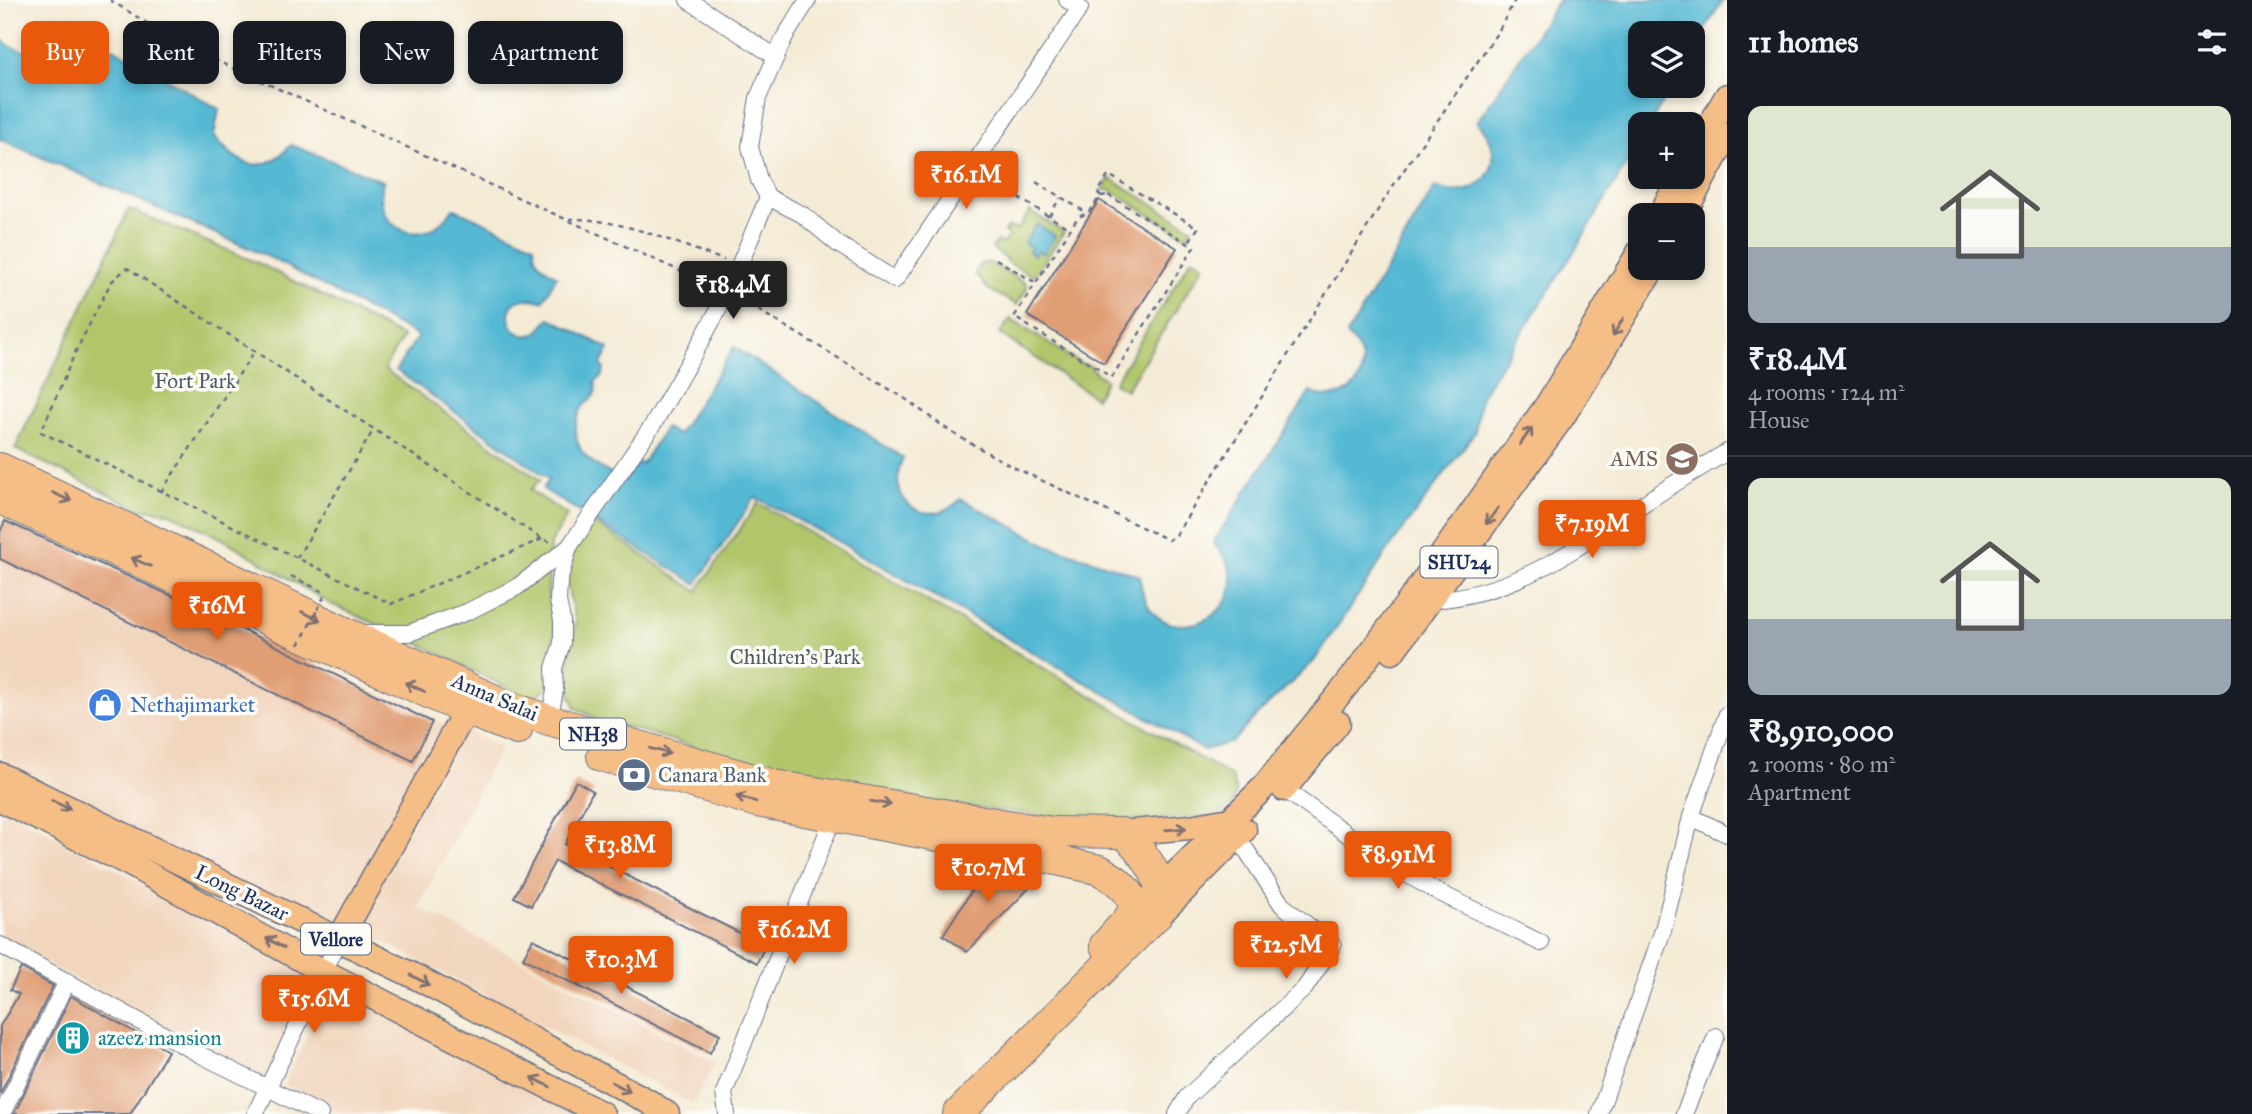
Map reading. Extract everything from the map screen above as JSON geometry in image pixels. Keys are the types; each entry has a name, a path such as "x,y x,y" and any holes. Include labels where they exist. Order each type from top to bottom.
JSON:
{"highway":[{"name":"Anna Salai","path":"0,468 347,633 506,705 548,720 774,785 1026,828 1055,832 1121,833"},
{"name":"Anna Salai","path":"0,499 466,710 520,731 757,802 1027,853 1100,870 1128,892 1134,904 1131,916 1136,927"},
{"path":"938,1114 1162,905 1163,879 1135,845 1121,833"},
{"path":"958,1114 1136,927"}],"main road":[{"path":"1705,134 1727,96"},
{"path":"1689,203 1727,135"},
{"name":"SHU24","path":"1136,927 1234,828 1413,596 1548,404 1628,271"},
{"name":"SHU24","path":"1234,828 1284,789 1309,761 1432,600 1563,416 1646,280"},
{"path":"339,940 466,710"},
{"name":"Long Bazar","path":"0,775 414,976 667,1114"},
{"path":"0,799 130,864 324,972 602,1114"},
{"path":"1121,833 1190,827 1234,828"},
{"path":"1100,870 1163,879 1195,867 1234,828"}],"street":[{"path":"688,0 776,57"},
{"path":"808,0 784,38 758,98 750,147 759,180 768,197 803,215 838,244 895,280 1080,8 1067,0"},
{"path":"347,633 409,633 467,612 517,587 569,547 654,423 728,292 768,197"},
{"path":"1432,600 1482,594 1541,568 1588,542 1671,485 1723,457"},
{"path":"548,720 555,691 554,668 562,643 559,581 569,547"},
{"path":"1599,1114 1663,930 1691,817 1727,715"},
{"path":"1284,789 1390,865 1541,943"},
{"path":"727,1114 724,1093 834,815"},
{"path":"1691,817 1727,834"},
{"path":"1177,1114 1187,1097 1305,988 1334,945 1282,905 1234,828"},
{"path":"255,1114 339,940"},
{"path":"0,945 201,1055 320,1114"},
{"path":"2,1114 67,981"},
{"path":"1684,1114 1716,1036"}],"path":[{"path":"110,0 184,46 728,292 904,398 951,432 1011,466 1169,540 1176,535 1391,189 1499,30 1516,0"},
{"path":"972,169 1070,229"},
{"path":"1101,196 1097,192 1109,175 1198,228 1188,243"},
{"path":"1036,182 1088,213"},
{"path":"1108,195 1194,247 1112,377 1014,317 1078,217 1088,213 1101,196 1108,195"},
{"path":"1049,216 1061,197"},
{"path":"565,219 590,219 640,232 738,267"},
{"path":"996,259 1036,284"},
{"path":"127,268 254,351 374,429 542,539 391,604 41,432 75,353 111,282 127,268"},
{"path":"161,492 254,351"},
{"path":"297,558 374,429"},
{"path":"291,576 326,593 299,645"}],"shaded area":[{"path":"0,517 449,726 336,931 0,769"},
{"path":"463,728 501,747 418,907 715,1062 693,1104 357,928"},
{"path":"0,806 314,978 265,1079 0,939"},
{"path":"330,986 575,1114 342,1114 284,1085"}],"green space":[{"path":"1110,178 1192,228 1187,237 1110,190 1102,190"},
{"name":"Fort Park","path":"129,209 260,264 403,337 384,369 540,480 530,490 567,515 550,545 548,594 554,644 548,687 538,695 526,697 416,642 331,604 223,539 170,513 138,508 15,449"},
{"path":"1030,211 1064,232 1032,276 1006,261 992,248 997,241 1003,244 1009,235 1004,232 1008,227 1017,230"},
{"path":"1192,258 1204,265 1126,390 1114,383"},
{"path":"988,262 1026,283 1027,288 1017,305 988,289 975,274 980,264"},
{"path":"1010,319 1080,363 1091,366 1106,380 1096,398 1000,334"},
{"name":"Children's Park","path":"758,503 1232,777 1236,793 1232,805 1217,816 1145,820 1072,819 948,805 778,772 634,729 604,723 576,708 564,680 576,622 567,585 573,550 591,521 697,591"}],"water":[{"path":"1559,0 1723,0 1705,29 1705,21 1628,21 1628,98 1665,98 1657,112 1628,112 1628,161 1573,253 1481,396 1475,432 1393,543 1314,661 1232,742 1204,750 834,539 755,497 696,584 543,489 549,479 396,370 418,336 269,257 0,139 0,38 11,47 21,50 21,84 109,84 109,46 123,54 123,84 176,84 219,109 214,136 223,147 242,161 260,164 270,161 291,145 383,181 381,199 385,213 393,224 404,230 416,233 430,230 442,222 453,208 534,245 541,264 557,276 543,301 526,299 513,304 510,323 519,334 534,334 550,318 609,349 601,364 604,370 602,376 595,382 595,393 579,415 576,437 579,446 590,460 624,481 638,463 642,464 665,428 678,435 734,347 903,458 898,473 899,487 904,499 912,507 935,513 961,499 1047,545 1140,576 1148,605 1163,620 1183,625 1204,620 1221,608 1231,590 1229,568 1213,543 1310,392 1325,396 1338,395 1357,382 1362,371 1362,359 1357,347 1347,335 1435,187 1452,191 1467,190 1488,175 1493,150 1488,136 1477,122"},
{"path":"1037,224 1055,236 1043,254 1037,250 1034,255 1029,251 1031,247 1024,243"}],"building":[{"path":"1099,200 1177,248 1104,363 1027,315"},
{"path":"5,521 192,605 432,722 413,761 0,559 0,532"},
{"path":"576,781 593,791 565,844 765,946 757,963 555,861 531,906 514,897"},
{"path":"989,864 1042,875 967,952 943,935"},
{"path":"533,939 720,1034 710,1053 523,958"},
{"path":"21,968 53,986 0,1094 0,1026 19,994 10,990"},
{"name":"azeez mansion","path":"71,996 168,1051 130,1114 14,1114"}],"place":[{"name":"AMS","path":"1682,459"},
{"name":"Nethajimarket","path":"105,705"},
{"name":"Canara Bank","path":"634,775"},
{"name":"azeez mansion","path":"73,1038"}]}
